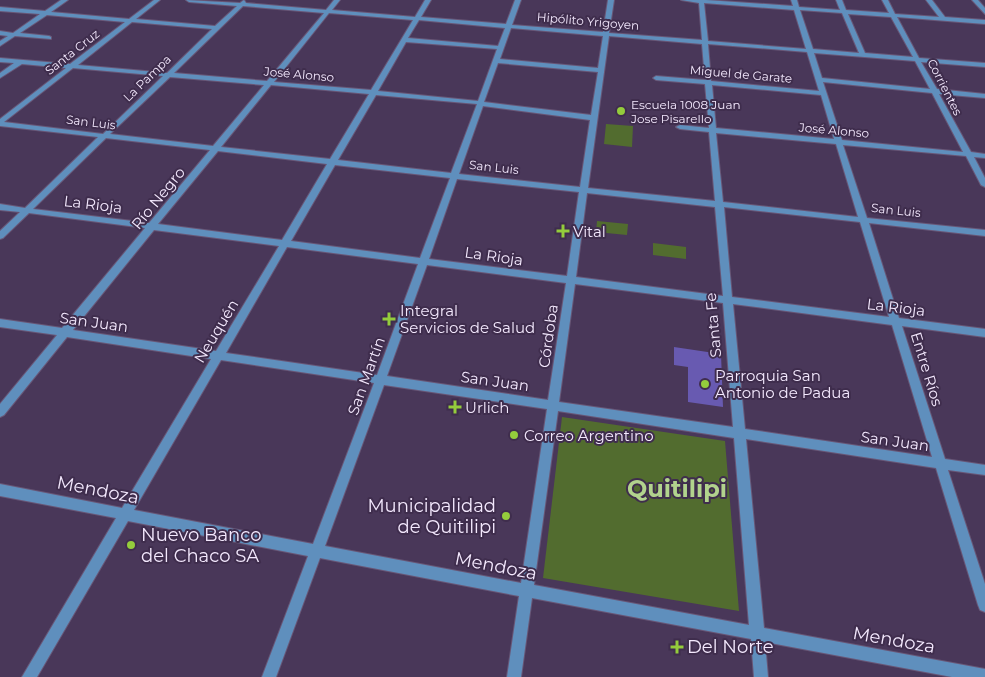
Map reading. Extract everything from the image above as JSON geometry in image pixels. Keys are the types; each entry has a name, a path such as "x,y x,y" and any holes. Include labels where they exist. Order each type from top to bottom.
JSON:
{"street":[{"path":"0,44 65,0"},
{"name":"Santa Cruz","path":"0,123 157,0"},
{"name":"Hipólito Yrigoyen","path":"189,0 244,2 327,12 985,66"},
{"name":"Río Negro","path":"0,412 337,0"},
{"name":"Neuquén","path":"29,677 376,92 428,0"},
{"name":"San Martín","path":"269,677 381,379 518,0"},
{"name":"Córdoba","path":"514,677 611,0"},
{"path":"684,0 985,22"},
{"name":"Entre Ríos","path":"794,0 985,605"},
{"path":"839,0 863,55"},
{"name":"Corrientes","path":"884,0 919,60 985,186"},
{"path":"929,0 943,19"},
{"path":"976,0 985,12"},
{"name":"Santa Fe","path":"701,1 714,130 761,677"},
{"name":"La Pampa","path":"0,236 244,2"},
{"path":"0,9 216,28"},
{"path":"0,33 49,38"},
{"path":"405,40 502,48"},
{"name":"José Alonso","path":"0,60 472,101 482,104 595,118"},
{"path":"497,61 601,70"},
{"path":"0,76 20,62"},
{"name":"Miguel de Garate","path":"656,78 823,93"},
{"path":"820,80 985,96"},
{"name":"San Luis","path":"0,123 455,176 985,232"},
{"name":"José Alonso","path":"680,127 985,156"},
{"name":"La Rioja","path":"0,207 985,333"},
{"name":"San Juan","path":"0,323 219,354 985,470"},
{"name":"Mendoza","path":"0,490 985,676"}],"green space":[{"path":"606,124 633,126 632,147 604,144"},
{"path":"597,221 628,224 627,235 596,232"},
{"path":"653,243 686,247 686,259 653,255"},
{"path":"562,417 725,441 739,611 543,578"}],"building":[{"name":"Parroquia San Antonio de Padua","path":"674,347 721,354 723,407 688,402 688,367 674,365"}],"place":[{"name":"Escuela 1008 Juan Jose Pisarello","path":"621,111"},
{"name":"Vital","path":"563,231"},
{"name":"Integral Servicios de Salud","path":"389,319"},
{"name":"Parroquia San Antonio de Padua","path":"705,384"},
{"name":"Urlich","path":"455,407"},
{"name":"Correo Argentino","path":"514,435"},
{"name":"Municipalidad de Quitilipi","path":"506,516"},
{"name":"Nuevo Banco del Chaco SA","path":"131,545"},
{"name":"Del Norte","path":"677,647"}],"district":[{"name":"Quitilipi","path":"677,488"}]}
